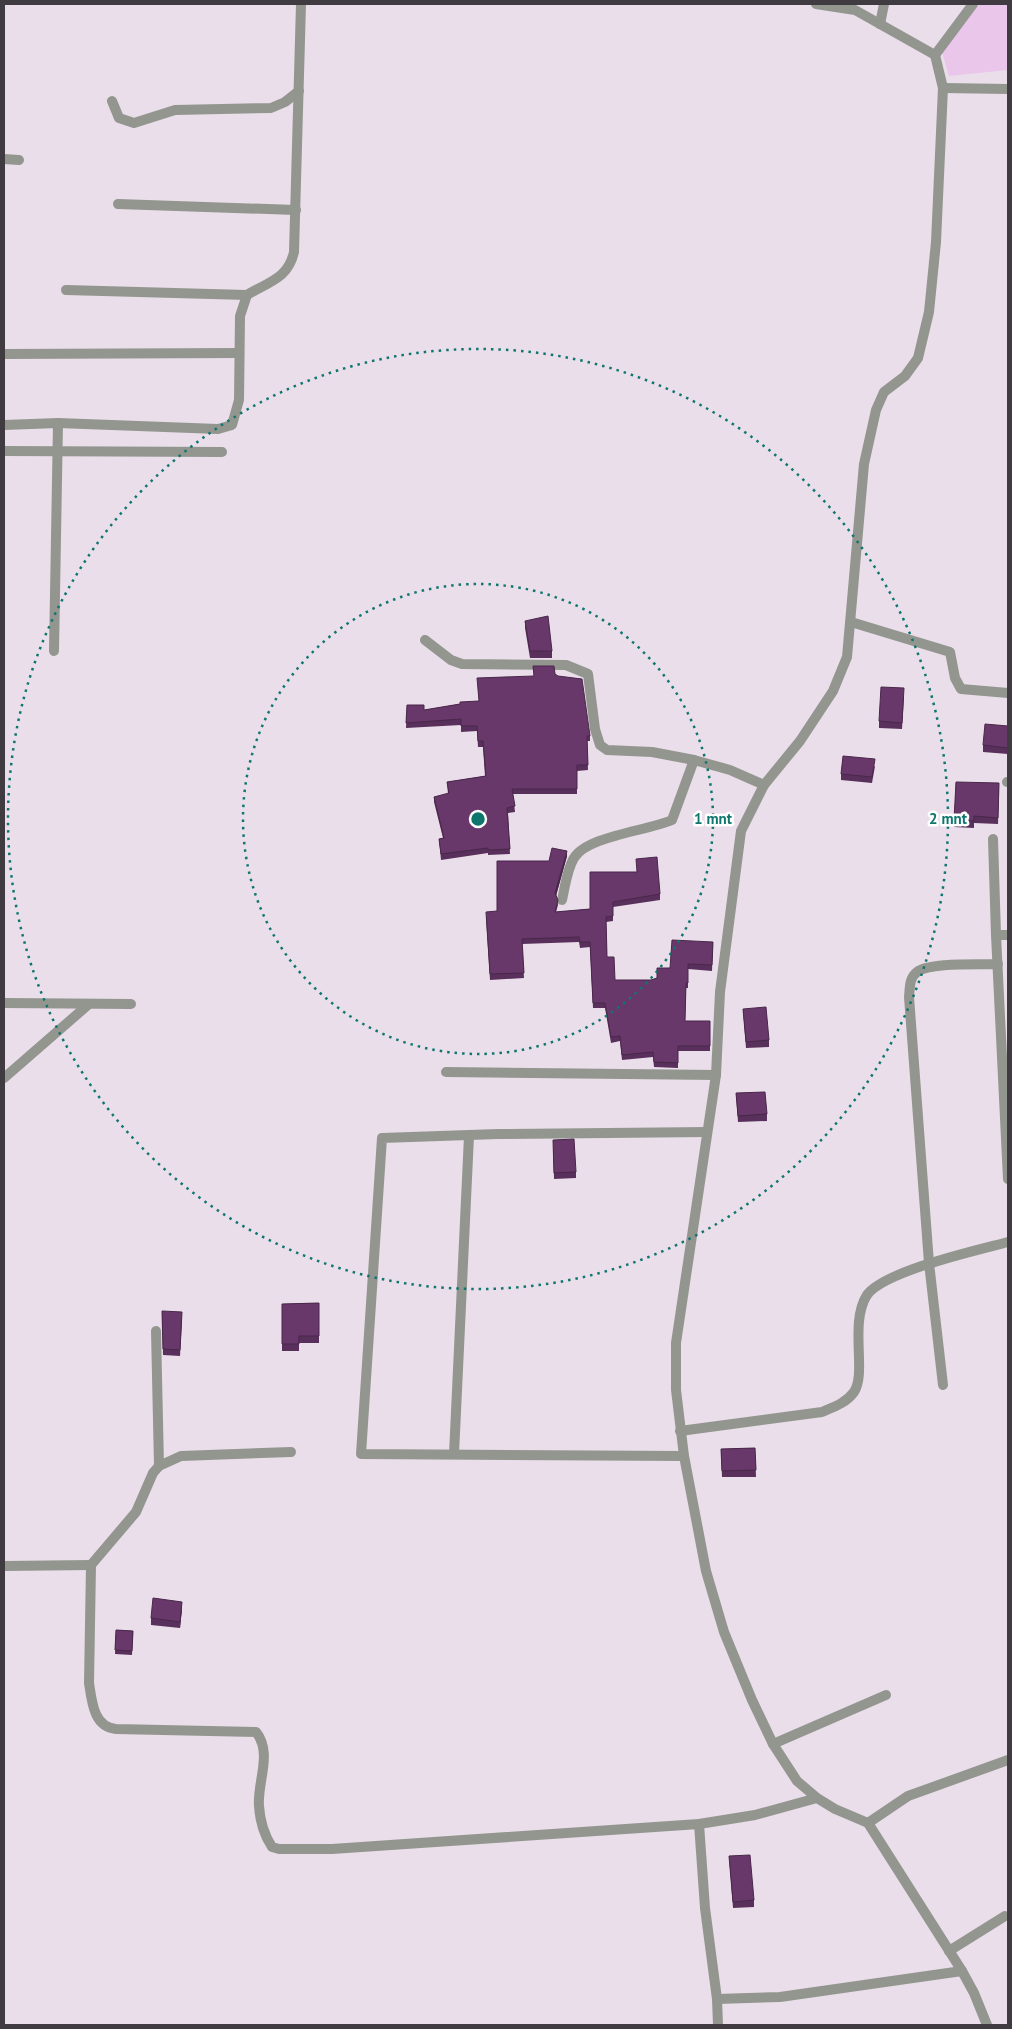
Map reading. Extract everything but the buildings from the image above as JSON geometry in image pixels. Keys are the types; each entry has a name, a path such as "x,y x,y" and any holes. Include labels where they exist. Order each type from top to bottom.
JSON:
{"street":[{"path":"66,290 247,295 280,278 289,267 294,252 301,4"},
{"path":"816,4 855,10 935,55 943,88 936,242 929,312 918,358 905,376 884,392 876,410 861,483 847,657 832,691 800,741 764,785 741,831 737,849 720,992 716,1075 676,1343 676,1390 684,1456 706,1571 724,1632 752,1700 773,1744 797,1781 817,1798 835,1809 868,1823 962,1970 974,1992 987,2025"},
{"path":"880,24 884,4"},
{"path":"935,55 973,4"},
{"path":"943,88 1008,89"},
{"path":"112,101 119,118 134,123 175,110 272,108 285,102 299,91"},
{"path":"4,159 19,160"},
{"path":"118,204 296,210"},
{"path":"4,425 58,423 225,428 235,421 239,406 240,316 247,295"},
{"path":"4,354 239,353"},
{"path":"54,652 58,423"},
{"path":"4,451 222,452"},
{"path":"851,622 950,652 955,678 961,689 1008,693"},
{"path":"425,640 451,660 462,664 566,665 573,667 588,674 596,735 600,745 607,750 652,752 694,760 730,770 764,785"},
{"path":"562,900 574,858 586,847 657,827 672,820 694,760"},
{"path":"993,839 1008,1179"},
{"path":"996,935 1008,935"},
{"path":"944,1385 928,1263 909,997 910,980 917,971 930,967 998,964"},
{"path":"4,1003 131,1004"},
{"path":"4,1078 89,1004"},
{"path":"446,1072 716,1075"},
{"path":"684,1456 361,1454 382,1138 707,1132"},
{"path":"454,1454 469,1136"},
{"path":"680,1431 822,1412 841,1405 855,1391 858,1378 860,1316 868,1295 885,1282 928,1263 1008,1242"},
{"path":"156,1331 159,1466"},
{"path":"291,1452 181,1456 159,1466 153,1472 136,1512 91,1565 89,1683 91,1700 100,1723 106,1728 116,1729 256,1732 262,1742 264,1754 259,1805 265,1833 272,1847 279,1849 332,1849 700,1824 755,1815 817,1798"},
{"path":"4,1566 91,1565"},
{"path":"773,1744 886,1695"},
{"path":"868,1823 908,1796 1008,1760"},
{"path":"700,1824 705,1908 717,1999 718,2025"},
{"path":"949,1950 1005,1916"},
{"path":"717,1999 780,1997 962,1970"}],"shaded area":[{"path":"967,4 1008,4 1008,70 949,76 939,42"}]}
